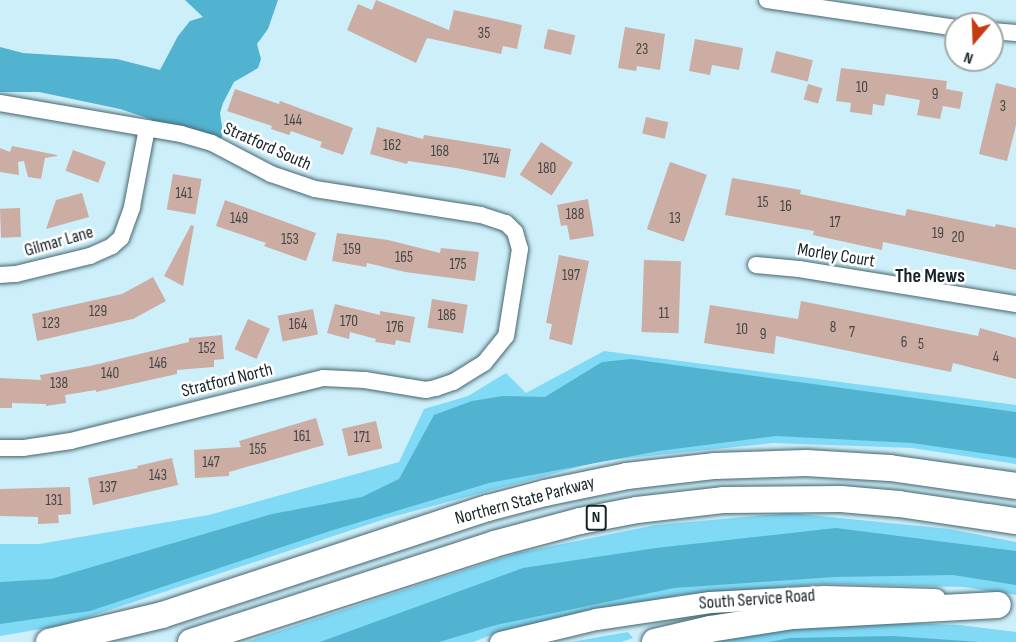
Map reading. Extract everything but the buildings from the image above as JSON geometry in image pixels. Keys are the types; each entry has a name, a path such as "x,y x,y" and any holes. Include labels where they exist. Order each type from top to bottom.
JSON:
{"highway":[{"name":"Northern State Parkway","path":"49,642 171,612 497,506 545,493 627,476 715,466 806,463 890,468 1016,486"},
{"name":"Northern State Parkway","path":"191,642 513,538 580,521 667,506 753,499 841,499 899,504 1016,521"},
{"path":"655,642 710,629 793,616 1007,606"}],"main road":[{"name":"South Service Road","path":"500,642 596,619 738,600 883,596 1007,606"}],"street":[{"path":"767,0 944,26"},
{"name":"Stratford South","path":"0,103 182,134 212,143 272,174 315,189 481,215 506,223 515,232"},
{"name":"Gilmar Lane","path":"0,275 16,274 90,256 112,246 121,238 132,207 147,128"},
{"name":"Stratford North","path":"0,448 23,448 71,441 323,378 365,380 426,390 463,376 484,363 506,336 520,249 515,232"},
{"name":"Morley Court","path":"756,265 799,269 1016,304"}],"shaded area":[{"path":"185,0 278,0 268,29 257,44 261,59 258,68 234,82 223,103 220,113 223,133 221,140 163,131 150,119 120,109 39,92 0,92 0,47 23,53 117,59 160,70 178,36 190,21 203,17"},
{"path":"604,351 1016,405 1016,464 912,448 773,443 601,461 388,518 64,625 0,636 0,544 39,544 209,515 399,462 424,409 468,396 506,373 526,393"},
{"path":"631,359 1016,412 1016,458 912,443 776,436 659,451 489,483 330,531 90,611 0,624 0,582 51,579 272,514 362,497 399,479 434,415 472,401 503,396 545,397 602,362"},
{"path":"790,513 949,529 1016,542 1016,595 964,587 824,584 679,595 491,635 473,642 246,642 517,553 656,525"},
{"path":"836,528 1016,551 1016,585 953,575 835,577 674,588 496,625 439,642 320,642 523,568 656,548"},
{"path":"849,621 959,625 1016,632 1016,642 697,642 753,627"},
{"path":"628,632 633,638 621,642 571,642"},
{"path":"892,636 980,642 769,642 790,638"}],"district":[{"name":"The Mews","path":"930,276"}]}
